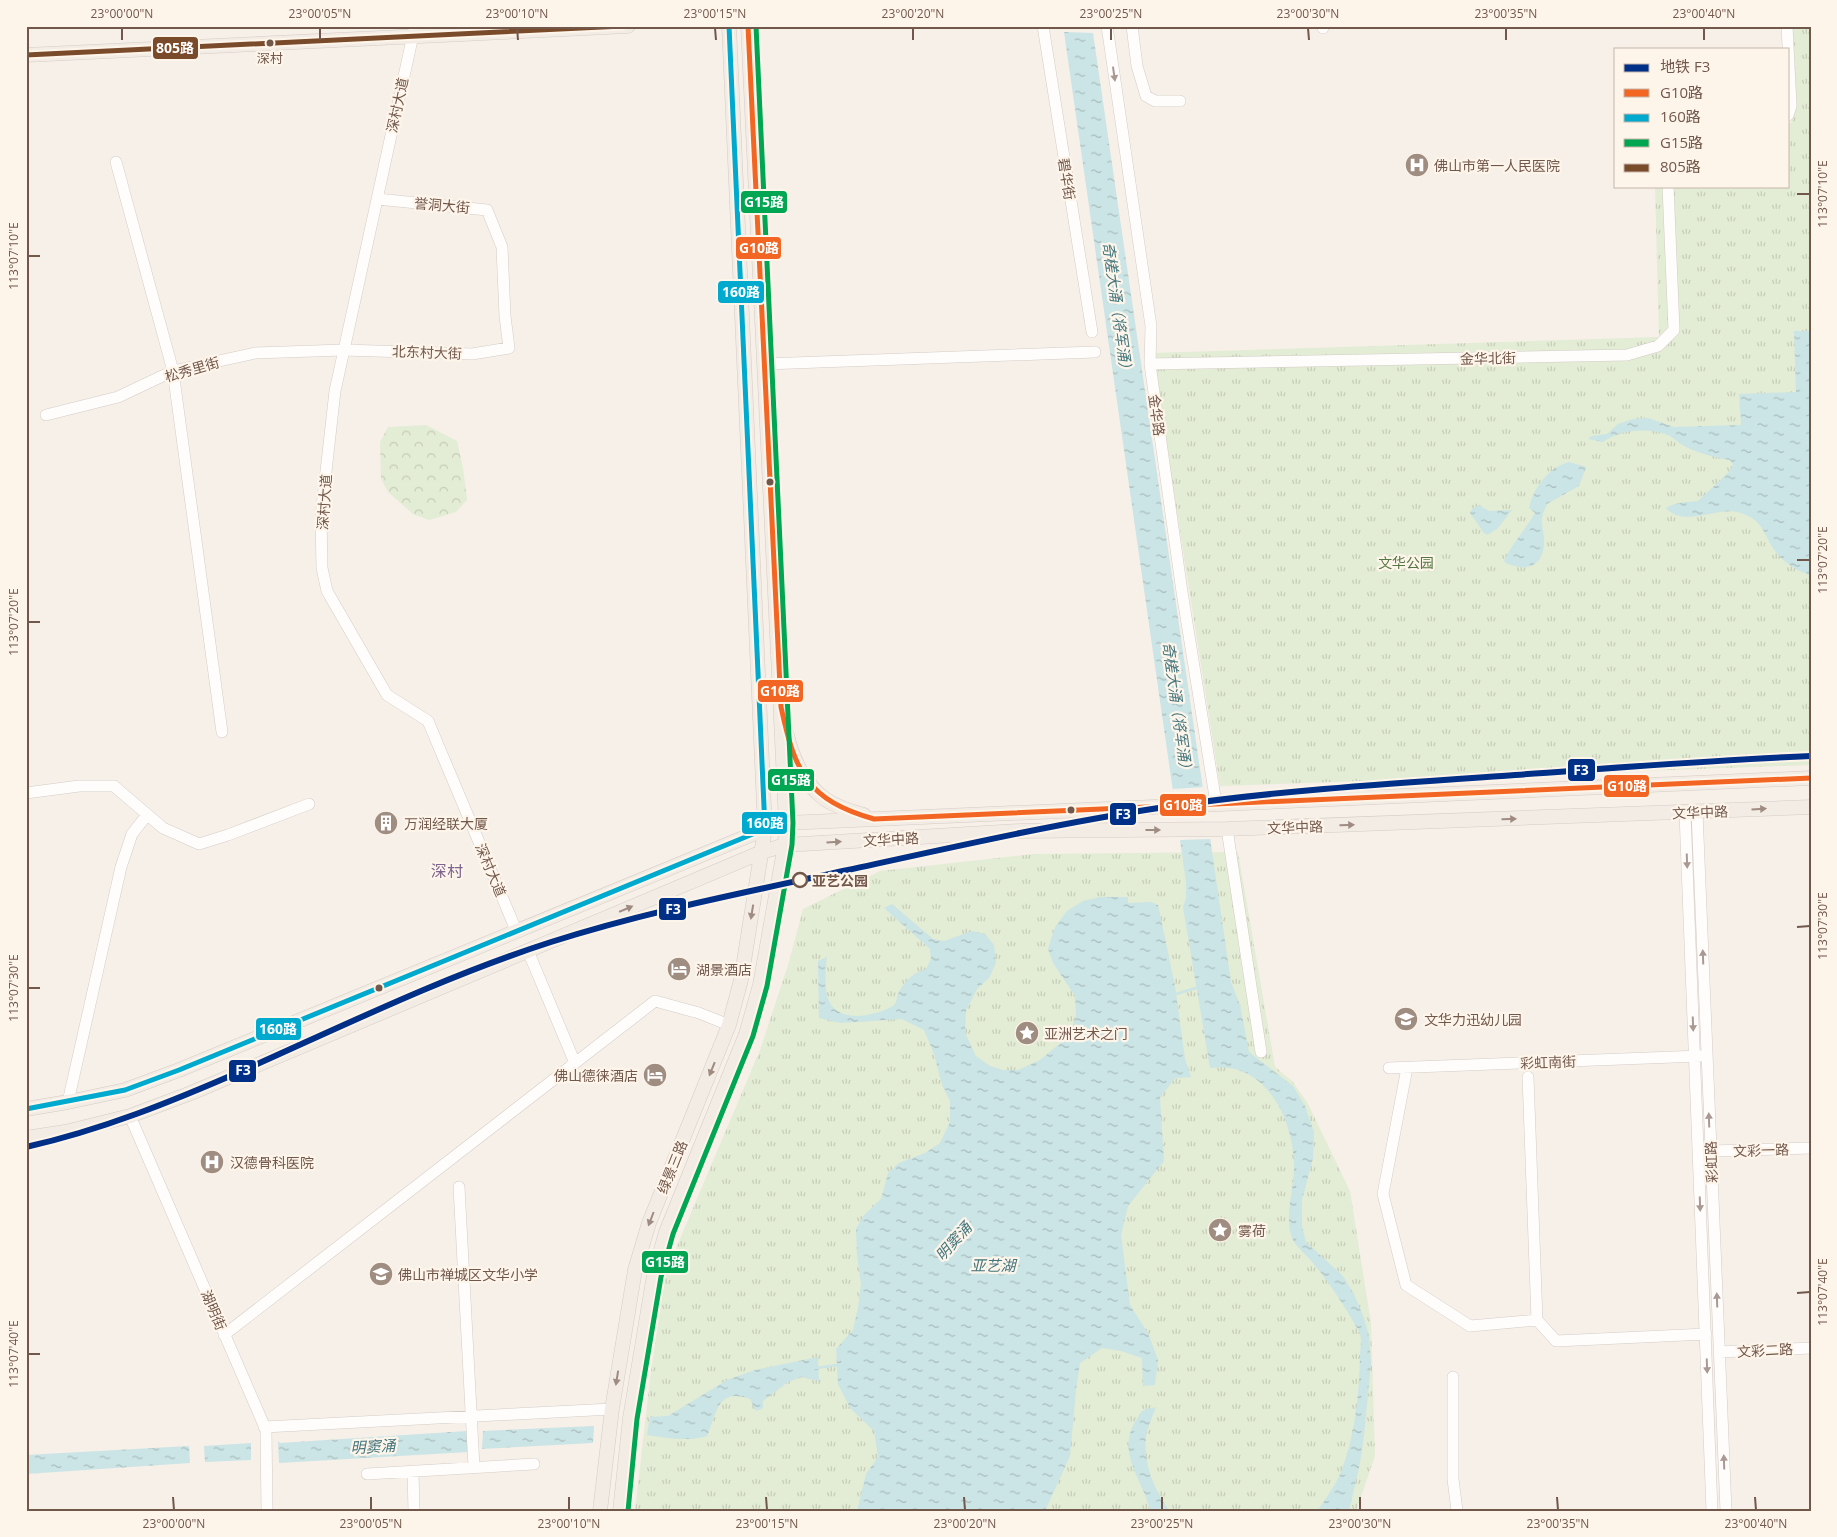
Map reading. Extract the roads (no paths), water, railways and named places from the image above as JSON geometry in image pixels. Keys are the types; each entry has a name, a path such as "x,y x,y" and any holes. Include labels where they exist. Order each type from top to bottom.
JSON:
{"main road":[{"path":"26,55 414,31 628,26"},
{"name":"绿景三路","path":"600,1511 612,1409 635,1270 649,1223 729,1025 741,980 765,829 729,26"},
{"path":"748,26 781,707 789,744 802,774 821,796 845,810 874,819"},
{"name":"绿景三路","path":"620,1511 630,1418 654,1275 666,1232 746,1034 760,985 785,845 786,823 781,707"},
{"name":"文华中路","path":"26,1109 124,1090 180,1070 516,930 765,829 786,823 1811,778"},
{"name":"文华中路","path":"26,1138 65,1132 130,1116 200,1089 762,852 785,845 1020,831 1227,829 1811,807"}],"street":[{"name":"碧华街","path":"1043,26 1092,332"},
{"name":"金华路","path":"1107,26 1150,326 1150,364 1212,803"},
{"path":"1132,26 1137,66 1146,96 1155,101 1180,101"},
{"path":"1787,26 1788,48"},
{"name":"深村大道","path":"414,31 335,391 322,516 322,568 327,591 388,695 428,721 516,930"},
{"path":"1790,86 1790,109"},
{"path":"116,162 173,371 222,732"},
{"name":"金华北街","path":"1150,364 1627,356 1658,346 1674,330 1668,188"},
{"name":"誉洞大街","path":"377,199 487,210 502,247 505,316 510,348"},
{"name":"北东村大街","path":"343,350 472,354 510,348"},
{"name":"松秀里街","path":"46,415 118,397 173,371 254,353 343,350"},
{"path":"765,364 1095,352"},
{"path":"26,792 79,786 114,786 164,828 199,844 309,804"},
{"name":"彩虹路","path":"1691,813 1707,1055 1726,1511"},
{"name":"彩虹路","path":"1691,813 1694,1056 1712,1511"},
{"path":"68,1102 121,867 132,834 147,815"},
{"path":"1227,829 1261,1052"},
{"path":"528,951 575,1063"},
{"path":"224,1335 655,1001 699,1013 729,1025"},
{"name":"彩虹南街","path":"1390,1068 1707,1055"},
{"path":"1407,1068 1383,1194 1406,1285 1470,1326 1537,1320"},
{"path":"1528,1077 1537,1320 1556,1341 1706,1334"},
{"name":"湖明街","path":"130,1116 266,1430 267,1511"},
{"name":"文彩一路","path":"1711,1151 1811,1148"},
{"path":"459,1187 474,1467"},
{"name":"文彩二路","path":"1719,1352 1811,1348"},
{"path":"1453,1377 1454,1479 1457,1511"},
{"path":"264,1427 612,1409"},
{"path":"367,1474 534,1464"},
{"path":"413,1471 414,1511"}],"water":[{"name":"奇槎大涌（将军涌）","path":"1064,32 1093,33 1231,982 1240,1005 1249,1052 1293,1086 1305,1106 1314,1132 1313,1158 1302,1200 1302,1226 1306,1242 1343,1276 1354,1294 1369,1336 1371,1363 1364,1435 1349,1511 1317,1511 1339,1477 1350,1444 1359,1386 1360,1334 1328,1283 1297,1246 1291,1235 1289,1209 1294,1176 1293,1149 1289,1131 1273,1097 1261,1083 1247,1073 1230,1068 1210,1068 1183,907 1186,898 1186,882"},
{"path":"1794,331 1811,331 1811,575 1796,569 1783,560 1755,520 1741,513 1732,511 1683,517 1674,514 1666,508 1677,503 1698,501 1729,472 1733,465 1730,460 1696,451 1684,446 1670,436 1654,431 1627,432 1618,434 1603,442 1588,439 1592,436 1607,434 1618,424 1633,419 1648,418 1674,427 1741,425 1739,394 1796,392"},
{"path":"1569,462 1586,467 1579,486 1547,504 1542,521 1544,548 1542,555 1538,561 1528,567 1514,566 1506,563 1504,561 1507,555 1535,513 1529,508 1538,486 1548,474"},
{"path":"1479,505 1489,511 1512,510 1497,529 1487,535 1470,513 1472,509"},
{"name":"亚艺湖","path":"1100,897 1128,897 1128,903 1151,902 1158,905 1175,986 1185,1059 1191,1077 1175,1078 1160,1098 1164,1161 1128,1206 1121,1235 1130,1305 1148,1333 1158,1360 1155,1385 1143,1386 1142,1358 1121,1351 1102,1348 1080,1363 1070,1456 1045,1511 857,1511 866,1474 878,1457 874,1431 850,1408 838,1384 836,1349 853,1330 861,1284 856,1229 864,1215 881,1199 888,1173 899,1163 925,1153 940,1143 950,1122 950,1101 942,1085 934,1054 924,1030 902,1019 841,1023 819,1018 818,961 827,957 826,987 828,999 835,1009 850,1015 867,1015 893,1006 900,989 906,981 913,975 926,969 931,959 930,949 884,908 892,904 933,939 944,941 972,931 985,934 994,945 996,963 989,978 977,989 966,1011 965,1033 976,1056 990,1066 1003,1070 1018,1070 1040,1060 1069,1036 1076,1016 1075,996 1053,963 1048,949 1055,927 1067,911 1083,901"},
{"path":"818,1357 819,1381 802,1377 788,1382 763,1401 763,1408 756,1411 750,1399 731,1396 720,1404 707,1436 684,1439 647,1435 650,1417 668,1416 727,1380 755,1370"},
{"path":"1156,1407 1147,1433 1146,1456 1151,1476 1159,1495 1170,1511 1150,1511 1133,1467 1128,1445 1130,1434 1140,1413 1146,1409"},
{"path":"594,1426 593,1443 482,1449 483,1431"},
{"path":"467,1431 468,1452 279,1463 278,1441 280,1443"},
{"path":"251,1443 251,1460 205,1462 204,1446"},
{"path":"189,1446 190,1463 26,1474 26,1455"}],"waterway":[{"name":"明窦涌","path":"1173,995 1199,987"},
{"name":"明窦涌","path":"816,1368 838,1365"}],"metro line":[{"name":"F3","path":"26,1147 82,1132 164,1104 396,1002 512,955 624,921 736,894 1046,828 1125,813 1209,801 1383,784 1811,756"}],"place":[{"name":"深村","path":"270,43"},
{"name":"佛山市第一人民医院","path":"1417,165"},
{"name":"万润经联大厦","path":"386,823"},
{"name":"亚艺公园","path":"800,880"},
{"name":"湖景酒店","path":"679,969"},
{"name":"文华力迅幼儿园","path":"1406,1019"},
{"name":"亚洲艺术之门","path":"1027,1033"},
{"name":"佛山德徕酒店","path":"655,1075"},
{"name":"汉德骨科医院","path":"212,1162"},
{"name":"雾荷","path":"1220,1230"},
{"name":"佛山市禅城区文华小学","path":"381,1274"}],"district":[{"name":"深村","path":"447,871"}],"park label":[{"name":"文华公园","path":"1406,562"}]}
